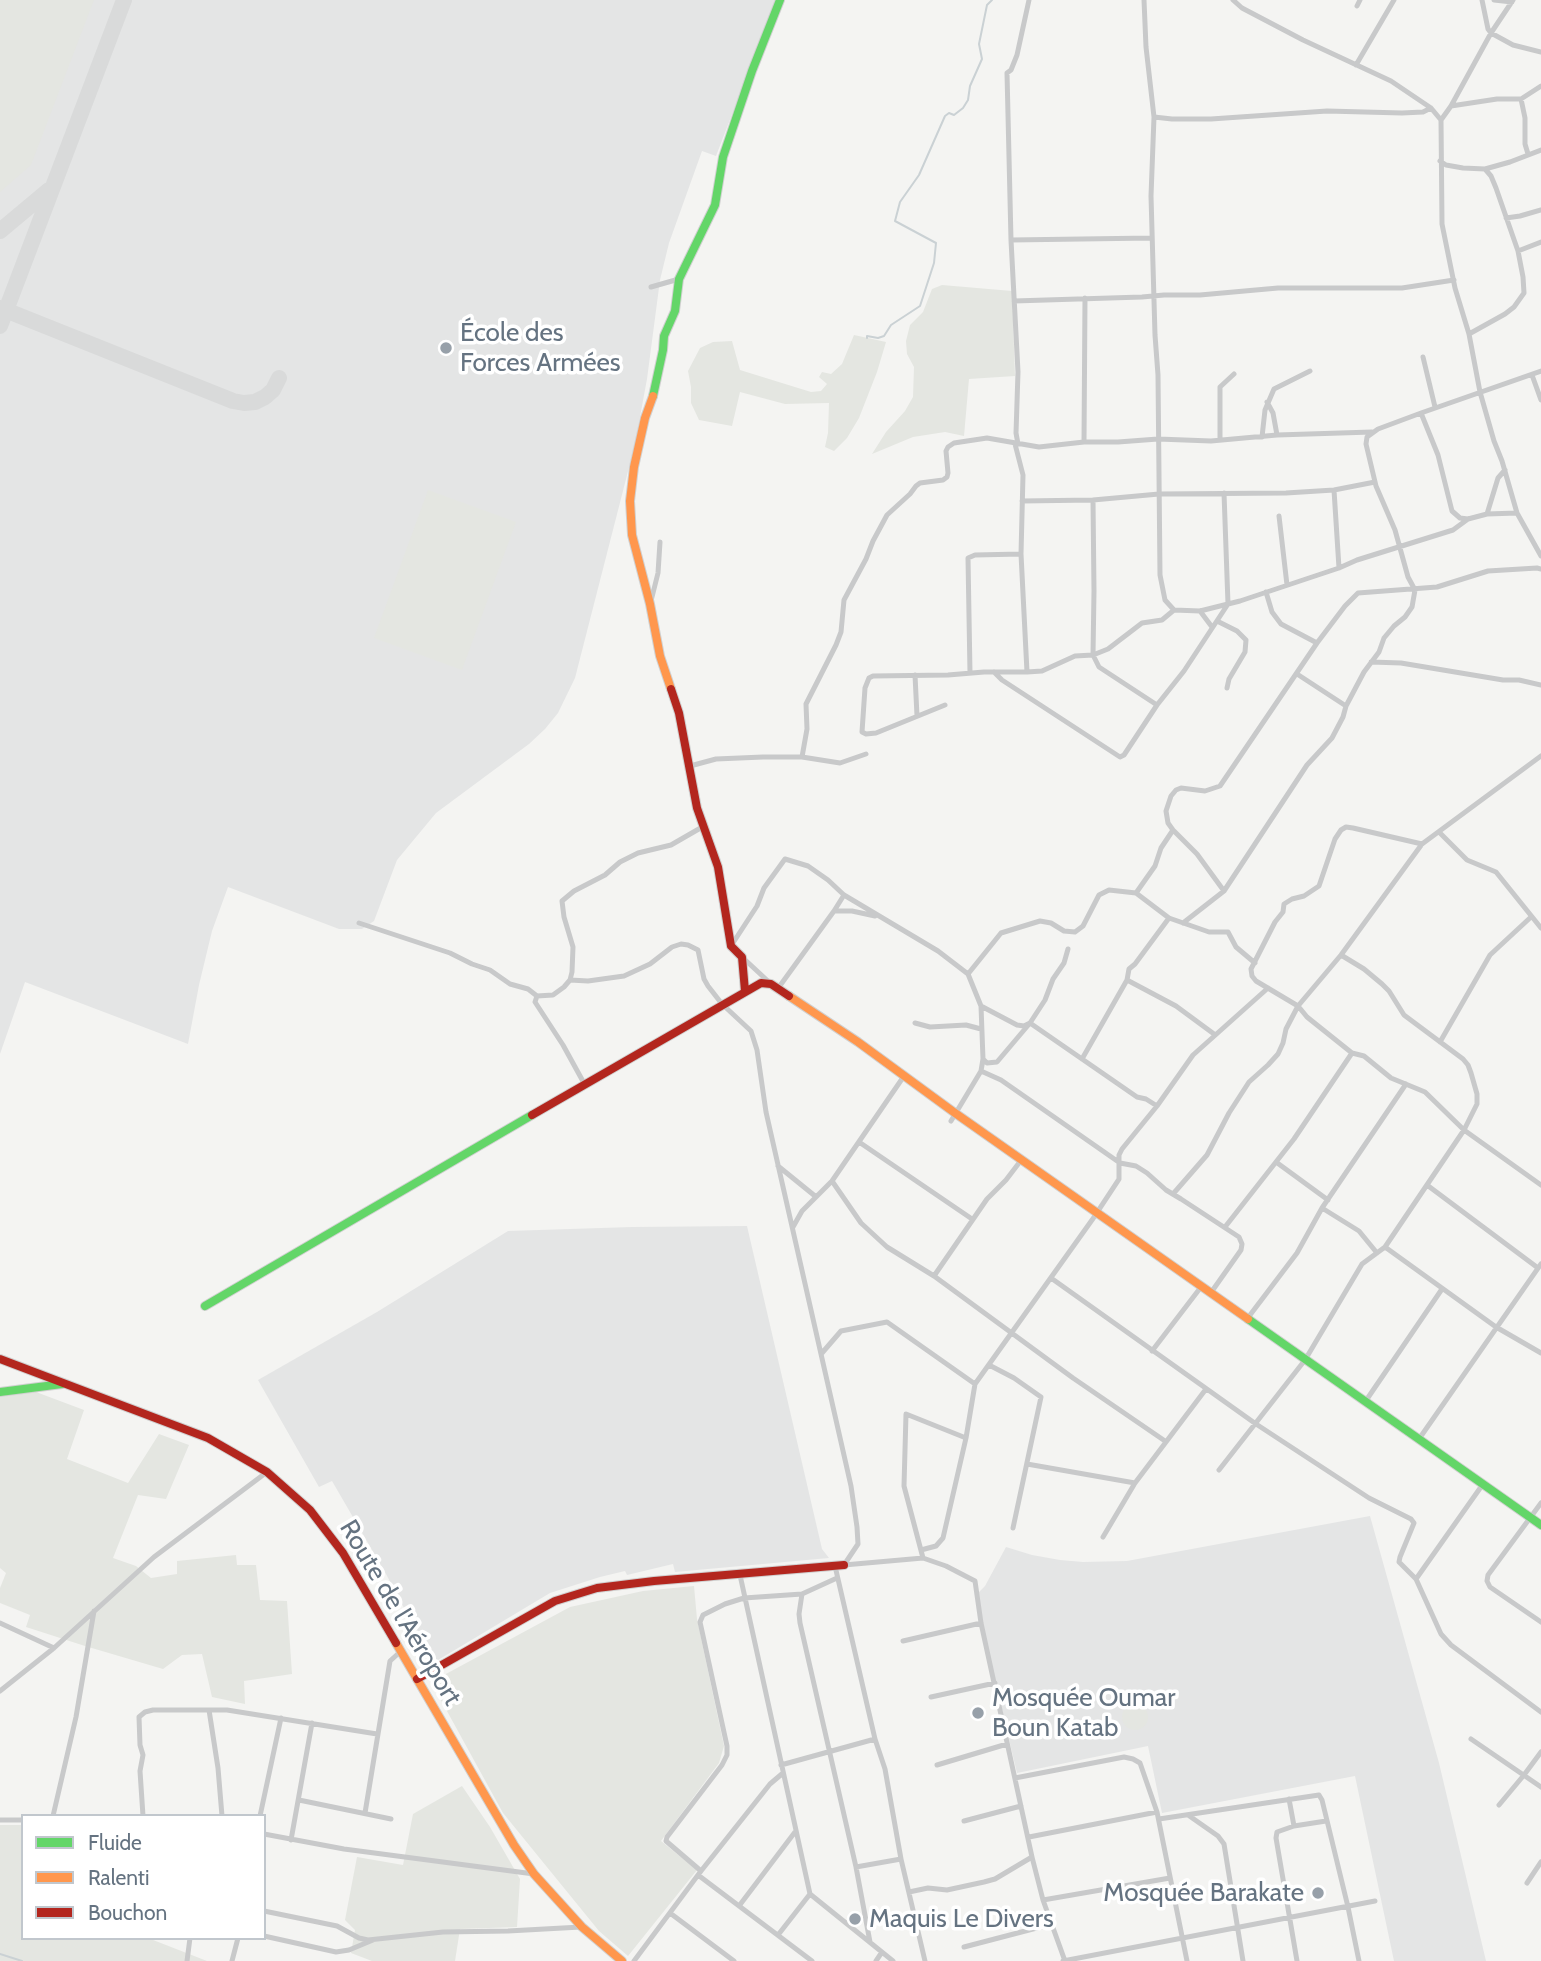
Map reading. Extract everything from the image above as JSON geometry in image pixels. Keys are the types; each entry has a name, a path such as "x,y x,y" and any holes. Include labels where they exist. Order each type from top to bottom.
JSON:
{"street":[{"path":"780,0 723,157 715,205 679,279 675,312 664,336 655,389 645,418 634,467 630,501 632,535 660,656 679,713 697,808 718,867 731,946 775,985 904,1076 953,1117 1021,1159 1098,1212 1210,1294 1541,1525"},
{"path":"1027,672 1021,554 1023,475 1016,433 1018,372 1011,240 1007,73 1017,55 1030,0"},
{"path":"1143,0 1154,117 1151,159 1152,238 1158,375 1158,523 1161,584 1165,600 1174,610"},
{"path":"1233,0 1242,8 1303,40 1391,81 1431,108 1441,120"},
{"path":"1356,65 1394,0"},
{"path":"1482,0 1491,33 1513,45 1541,52"},
{"path":"1494,0 1512,1"},
{"path":"1512,1 1441,120 1441,224 1469,334 1480,392 1517,513 1541,556"},
{"path":"1451,106 1497,99 1521,99 1541,86"},
{"path":"1521,99 1528,154"},
{"path":"1154,117 1211,119 1327,111 1402,113 1423,112 1431,108"},
{"path":"1440,161 1446,166 1485,169 1541,150"},
{"path":"1469,334 1505,314 1524,293 1518,250 1491,176 1485,169"},
{"path":"1506,218 1541,210"},
{"path":"1011,240 1152,238"},
{"path":"1518,250 1541,242"},
{"path":"651,287 679,279"},
{"path":"1014,301 1200,295 1295,287 1402,288 1454,280"},
{"path":"1084,298 1084,442"},
{"path":"1423,358 1435,407"},
{"path":"1262,437 1267,402 1274,389 1310,371"},
{"path":"802,757 807,729 806,704 841,632 844,600 887,515 920,483 947,477 946,452 954,443 987,438 1038,447 1084,442 1220,440 1372,432 1435,407 1541,371"},
{"path":"1220,440 1220,387 1234,374"},
{"path":"1532,375 1541,400"},
{"path":"1267,402 1273,413 1277,435"},
{"path":"1421,413 1438,455 1452,510 1460,518 1468,519"},
{"path":"1183,923 1224,891 1307,765 1332,738 1346,706 1379,652 1384,638 1412,607 1415,590 1375,482 1366,444 1367,437 1372,432"},
{"path":"1487,514 1498,478 1505,470"},
{"path":"1022,501 1224,493 1286,494 1334,490 1375,482"},
{"path":"1334,490 1339,568"},
{"path":"994,671 1002,680 1120,757 1125,755 1157,705 1185,671 1228,604 1224,493"},
{"path":"1093,500 1093,655 1099,667 1157,705"},
{"path":"945,705 876,733 862,732 865,688 869,678 873,676 1042,671 1075,656 1093,655 1108,649 1142,623 1162,620 1174,610 1200,611 1228,604 1453,530 1468,519 1487,514 1517,513"},
{"path":"1279,516 1287,585"},
{"path":"650,604 658,573 660,542"},
{"path":"970,673 968,558 975,555 1021,554"},
{"path":"1224,891 1197,854 1173,830 1166,811 1171,796 1181,788 1205,791 1220,786 1345,606 1359,593 1437,587 1483,572 1541,569"},
{"path":"1266,592 1272,612 1281,624 1317,643"},
{"path":"1200,611 1212,627"},
{"path":"1217,621 1237,631 1246,640 1245,652 1229,679 1227,688"},
{"path":"1371,663 1401,663 1541,685"},
{"path":"1297,674 1346,706"},
{"path":"915,675 917,716"},
{"path":"690,766 725,758 802,757 840,763 866,754"},
{"path":"1173,1194 1208,1154 1249,1082 1278,1054 1286,1029 1298,1006 1341,955 1422,844 1541,755"},
{"path":"359,923 450,953 490,970 510,984 528,989 537,996 552,995 570,979 573,947 562,901 574,891 605,875 620,862 638,853 671,845 704,826"},
{"path":"1422,844 1353,828 1346,827 1341,830 1335,839 1319,886 1284,904 1283,912 1251,969 1252,976 1298,1006 1307,1017 1352,1053 1364,1056 1391,1078 1425,1092 1464,1130 1541,1185"},
{"path":"1136,893 1155,866 1161,848 1173,830"},
{"path":"1439,832 1467,860 1496,872 1541,929"},
{"path":"731,946 757,906 764,888 785,859 808,866 844,895 938,951 968,974 981,1006 983,1059 981,1071 953,1117"},
{"path":"968,974 1001,933 1040,921 1051,923 1064,931 1075,932 1083,926 1100,895 1109,890 1136,893 1169,918 1183,923 1209,932 1228,932 1236,947 1255,963"},
{"path":"775,985 835,911 844,895"},
{"path":"835,911 878,916"},
{"path":"1440,1042 1490,955 1531,917"},
{"path":"1082,1059 1127,980 1129,970 1169,918"},
{"path":"570,979 588,981 624,975 650,964 672,947 688,944 698,950 704,979 722,1004 751,1031 757,1050 766,1112 851,1486 858,1544 839,1566 836,1578 875,1739 885,1769 901,1859 925,1961"},
{"path":"983,1059 988,1063 997,1062 1030,1023 1045,1000 1068,949"},
{"path":"1219,1470 1306,1360 1362,1264 1385,1247 1464,1130 1476,1104 1477,1094 1471,1073 1463,1059 1404,1015 1382,984 1341,955"},
{"path":"742,957 745,991"},
{"path":"1127,980 1177,1006 1214,1034"},
{"path":"205,1306 745,991 761,983 775,985"},
{"path":"921,1550 936,1546 943,1538 966,1438 975,1384 1119,1179 1119,1155 1122,1149 1193,1055 1268,988"},
{"path":"537,996 535,1002 585,1085"},
{"path":"981,1006 1017,1025 1024,1027 1030,1023"},
{"path":"915,1023 930,1027 966,1026 981,1029"},
{"path":"1030,1023 1137,1097 1146,1098 1157,1106"},
{"path":"1225,1227 1276,1163 1352,1053"},
{"path":"981,1071 1001,1080 1120,1163 1136,1166 1166,1190 1239,1237 1241,1250 1210,1294"},
{"path":"793,1227 802,1211 832,1181 904,1076"},
{"path":"1247,1319 1297,1253 1322,1208 1406,1084"},
{"path":"859,1142 972,1219"},
{"path":"934,1276 972,1219 1021,1159"},
{"path":"1276,1163 1328,1200"},
{"path":"778,1166 816,1196"},
{"path":"832,1181 861,1223 887,1247 934,1276 1073,1378 1165,1441"},
{"path":"1419,1439 1539,1266 1427,1185"},
{"path":"1322,1208 1359,1231 1377,1253"},
{"path":"1385,1247 1496,1327 1541,1353"},
{"path":"1051,1278 1256,1424 1369,1499 1411,1519 1414,1523 1412,1531 1399,1560 1416,1579 1441,1634 1451,1645 1541,1712"},
{"path":"1152,1351 1201,1287"},
{"path":"1365,1402 1442,1289"},
{"path":"822,1353 841,1331 887,1322 975,1384"},
{"name":"Route de l'Aéroport","path":"0,1359 208,1438 267,1472 310,1510 343,1553 493,1812 534,1874 582,1927 622,1961"},
{"path":"989,1365 1041,1397 1013,1528"},
{"name":"Route de l'Aéroport","path":"0,1392 62,1384"},
{"path":"1103,1536 1135,1483 1206,1389"},
{"path":"923,1558 904,1486 906,1414 966,1438"},
{"path":"1027,1464 1135,1483"},
{"path":"0,1691 54,1648 154,1557 267,1472"},
{"path":"1416,1579 1483,1484"},
{"path":"1541,1503 1488,1575 1487,1581 1490,1587 1541,1622"},
{"path":"417,1679 555,1601 597,1588 923,1558 975,1581 981,1623 1032,1857 1043,1900 1064,1961 1375,1901"},
{"path":"740,1574 810,1894 893,1961"},
{"path":"812,1961 739,1906 666,1841 727,1755 701,1622 703,1615 744,1598 802,1594 836,1578"},
{"path":"802,1594 800,1623 856,1867 870,1942"},
{"path":"53,1814 76,1717 94,1611"},
{"path":"0,1623 54,1648"},
{"path":"903,1641 981,1623"},
{"path":"365,1813 390,1661 400,1651"},
{"path":"931,1697 995,1683"},
{"path":"209,1710 222,1814"},
{"path":"143,1814 140,1771 143,1755 139,1717 145,1712 227,1710 377,1734"},
{"path":"260,1814 281,1718"},
{"path":"291,1840 312,1723"},
{"path":"781,1765 875,1739"},
{"path":"1471,1739 1541,1787"},
{"path":"937,1765 1007,1744"},
{"path":"1499,1805 1541,1752"},
{"path":"1014,1778 1124,1757 1140,1763 1159,1819 1187,1961"},
{"path":"634,1961 770,1784 783,1773"},
{"path":"1159,1819 1319,1795 1359,1961"},
{"path":"1289,1799 1294,1826"},
{"path":"299,1800 391,1819"},
{"path":"964,1821 1021,1807"},
{"path":"1028,1837 1157,1812"},
{"path":"1188,1815 1224,1844 1243,1961"},
{"path":"0,1821 21,1820"},
{"path":"1297,1961 1277,1832 1294,1826 1326,1821"},
{"path":"739,1906 795,1832"},
{"path":"266,1834 534,1874"},
{"path":"909,1892 928,1888 947,1890 995,1879 1032,1857"},
{"path":"856,1867 901,1859"},
{"path":"1527,1883 1541,1862"},
{"path":"1043,1900 1170,1878"},
{"path":"778,1935 810,1894"},
{"path":"266,1910 337,1926 359,1938 373,1940"},
{"path":"670,1913 734,1961"},
{"path":"964,1947 1052,1924"},
{"path":"266,1936 340,1952 373,1940 443,1932 582,1927"},
{"path":"187,1961 190,1940"},
{"path":"232,1961 237,1940"},
{"path":"876,1961 882,1952"}],"shaded area":[{"path":"0,0 776,0 716,156 702,151 669,243 660,280 635,444 575,678 558,713 529,744 436,813 397,860 374,921 362,929 339,929 228,887 212,931 188,1044 25,982 0,1054"},
{"path":"0,0 94,0 31,165 0,192"},
{"path":"942,285 1012,291 1015,376 969,379 964,436 945,432 913,437 872,454 913,397 914,367 907,354 906,341 910,325 923,312 932,289"},
{"path":"854,335 886,342 859,418 847,438 834,451 825,447 829,403 785,404 740,392 732,426 699,420 691,403 688,371 700,348 713,342 732,341 740,370 811,392 821,391 827,384 819,377 822,372 831,374 842,364"},
{"path":"428,490 516,522 462,670 374,638"},
{"path":"747,1226 822,1549 829,1558 675,1572 673,1564 627,1575 625,1571 600,1577 550,1593 433,1663 332,1481 319,1487 258,1380 377,1312 508,1231"},
{"path":"36,1392 84,1410 67,1459 128,1483 159,1434 189,1445 166,1499 138,1495 113,1558 136,1566 151,1578 177,1574 177,1561 236,1555 237,1565 256,1565 260,1600 287,1601 292,1674 244,1681 245,1704 212,1697 202,1654 182,1655 163,1669 26,1627 30,1615 0,1603 0,1588 6,1573 0,1568 0,1397"},
{"path":"1370,1516 1439,1763 1486,1961 1394,1961 1355,1776 1162,1813 1148,1746 1017,1773 975,1596 985,1586 1006,1547 1060,1560 1127,1561"},
{"path":"694,1586 697,1619 724,1746 719,1763 661,1841 697,1870 628,1956 599,1931 503,1813 431,1682 570,1607 643,1591"},
{"path":"1135,1704 1144,1708 1148,1717 1144,1726 1135,1730 1126,1726 1122,1717 1126,1708"},
{"path":"462,1786 520,1879 517,1927 460,1929 455,1961 372,1961 351,1953 355,1930 345,1920 357,1857 403,1865 413,1814"},
{"path":"0,1825 21,1825 21,1940 153,1940 207,1961 0,1961"}],"waterway":[{"path":"867,338 884,336 891,325 920,306 934,263 936,243 895,221 900,202 919,175 945,116 949,113 954,115 968,100 970,86 982,59 979,44 987,5 992,0"},
{"path":"0,1954 22,1961"}],"taxiway":[{"path":"0,326 124,0"},
{"path":"0,231 49,190"},
{"path":"0,308 233,401 255,402 273,390 279,378"}],"traffic: fast":[{"path":"653,396 664,336 675,311 679,279 715,205 723,157 780,0"},
{"path":"205,1306 532,1115"},
{"path":"1248,1319 1541,1525"},
{"path":"0,1392 62,1384"}],"traffic: slow":[{"path":"653,396 634,467 630,501 632,535 660,656 671,689"},
{"path":"789,996 1248,1319"},
{"path":"396,1643 514,1845 534,1874 582,1927 622,1961"}],"traffic: jam":[{"path":"671,689 679,713 697,808 718,867 731,946 742,957 745,991"},
{"path":"532,1115 761,983 771,984 789,996"},
{"path":"0,1359 208,1438 267,1472 310,1510 343,1553 396,1643"},
{"path":"417,1679 555,1601 597,1588 844,1565"}],"place":[{"name":"École des Forces Armées","path":"446,348"},
{"name":"Mosquée Oumar Boun Katab","path":"978,1713"},
{"name":"Mosquée Barakate","path":"1318,1893"},
{"name":"Maquis Le Divers","path":"855,1919"}]}
